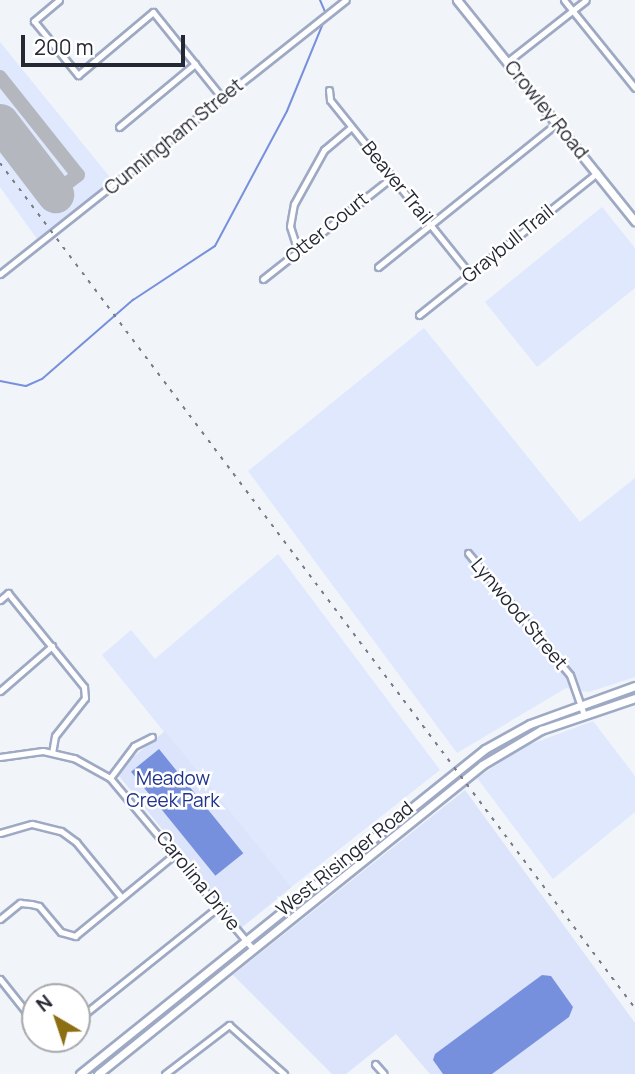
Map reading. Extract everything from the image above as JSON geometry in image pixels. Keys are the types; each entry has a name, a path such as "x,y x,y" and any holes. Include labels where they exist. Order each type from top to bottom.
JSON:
{"main road":[{"name":"Crowley Road","path":"457,0 635,220"},
{"name":"West Risinger Road","path":"80,1074 337,865 485,749 530,724 635,686"},
{"name":"West Risinger Road","path":"98,1074 482,765 517,742 583,715 635,698"},
{"path":"303,907 338,875 337,865"}],"street":[{"path":"59,0 34,20 78,75 153,12 223,99"},
{"name":"Cunningham Street","path":"0,274 346,0"},
{"path":"564,0 635,88"},
{"path":"507,62 586,0"},
{"path":"119,127 195,64"},
{"name":"Beaver Trail","path":"329,90 330,100 470,274"},
{"path":"378,267 557,123"},
{"path":"298,251 290,226 294,204 324,150 351,127"},
{"name":"Graybull Trail","path":"419,315 597,173"},
{"name":"Otter Court","path":"263,279 392,177"},
{"name":"Lynwood Street","path":"468,553 562,664 583,715"},
{"path":"0,600 8,593 85,687 85,698 55,736 52,753"},
{"path":"0,691 52,646"},
{"path":"110,778 134,746 152,737"},
{"name":"Carolina Drive","path":"0,757 52,753 75,758 110,778 176,853 252,948"},
{"path":"0,833 32,824 61,831 76,842 121,897"},
{"path":"0,919 20,903 40,906 61,932 75,936 176,853"},
{"path":"91,1009 218,907"},
{"path":"0,979 21,1005"},
{"path":"165,1074 229,1025 282,1071"},
{"path":"375,1064 382,1073"},
{"path":"273,1074 282,1071"}],"shaded area":[{"path":"0,42 113,181 37,239 0,187"},
{"path":"602,207 635,248 635,288 537,367 485,302"},
{"path":"424,328 580,522 635,478 635,677 589,692 566,688 457,753 248,471"},
{"path":"278,554 440,770 290,888 102,655 131,630 155,659"},
{"path":"593,721 635,776 635,812 553,879 477,778 523,747"}],"green space":[{"name":"Meadow Creek Park","path":"165,731 291,887 242,927 115,771"},
{"path":"465,790 635,1023 635,1074 430,1074 396,1034 346,1074 332,1074 233,975"}],"water":[{"path":"159,749 243,853 215,876 131,772"},
{"path":"542,975 551,976 573,1007 569,1017 492,1074 443,1074 433,1060 435,1054"}],"waterway":[{"path":"320,0 325,12"},
{"path":"0,381 26,386 42,379 133,300 215,246 287,111 324,21"}],"taxiway":[{"path":"0,77 78,175 54,193"}],"runway":[{"path":"0,122 55,194"}],"railway":[{"path":"0,163 635,1008"}]}
